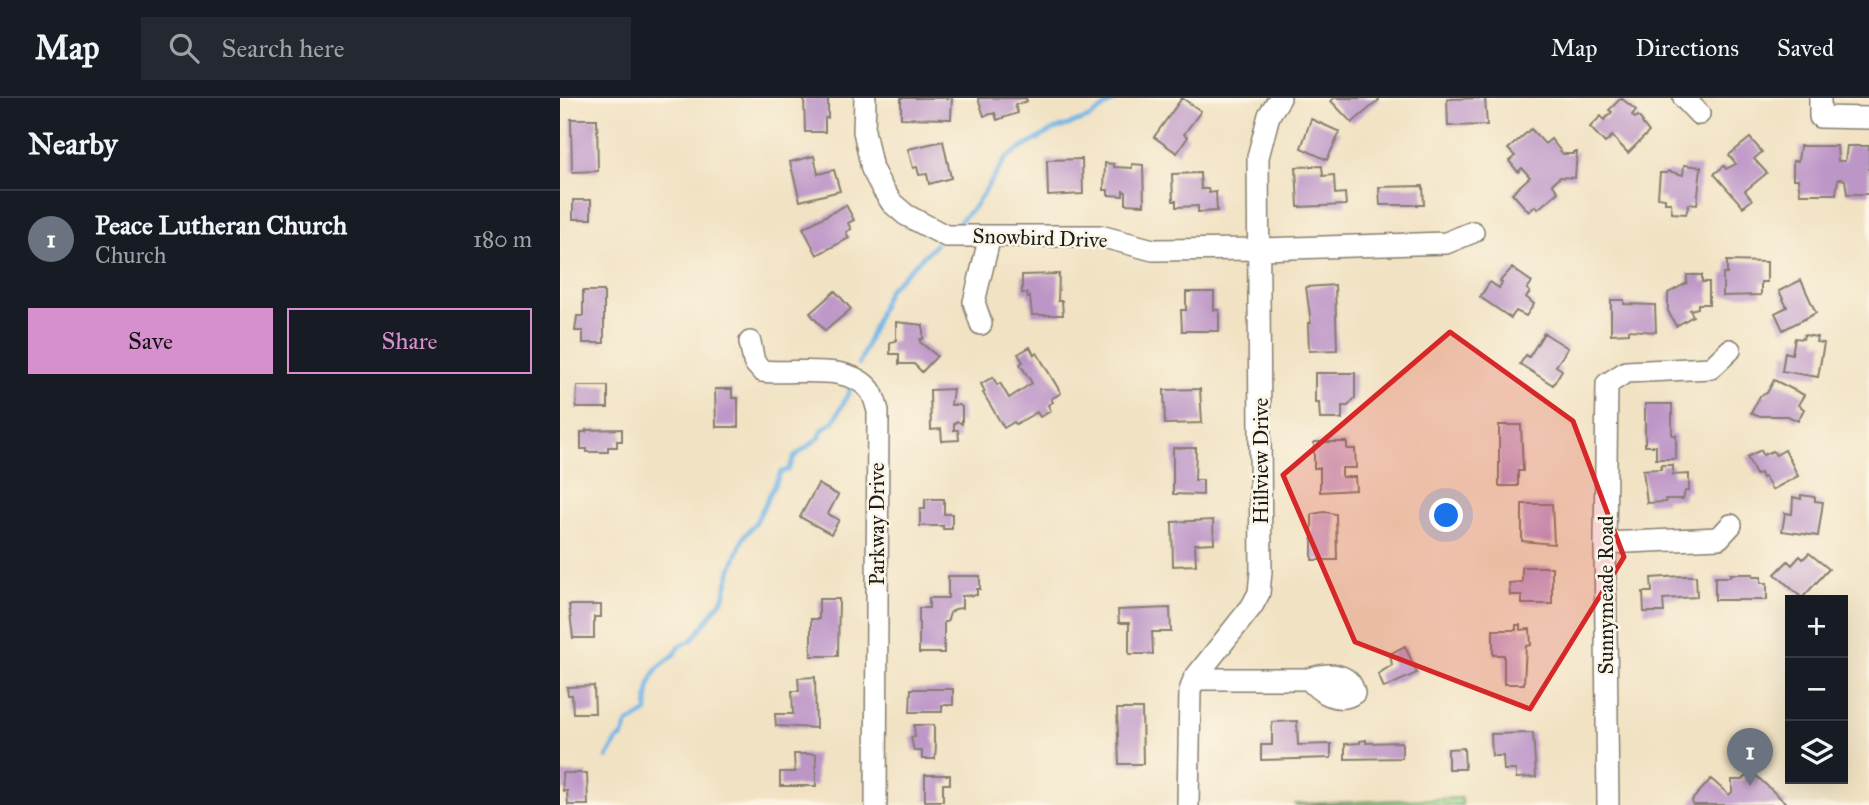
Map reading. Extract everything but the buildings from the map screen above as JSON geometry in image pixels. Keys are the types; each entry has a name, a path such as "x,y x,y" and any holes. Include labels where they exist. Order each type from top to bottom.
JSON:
{"street":[{"name":"Snowbird Drive","path":"864,98 864,131 872,169 892,203 906,215 946,236 1100,236 1153,250 1446,243 1473,232"},
{"name":"Hillview Drive","path":"1194,679 1252,606 1259,593 1261,508 1258,157 1269,115 1280,98"},
{"path":"1684,98 1699,114"},
{"path":"1820,98 1820,117 1866,111"},
{"path":"981,324 974,302 989,236"},
{"name":"Parkway Drive","path":"750,342 754,362 762,371 831,372 855,377 871,391 878,411 876,805"},
{"name":"Sunnymeade Road","path":"1608,805 1616,735 1605,543 1607,384 1626,372 1711,368 1730,350"},
{"path":"1605,543 1719,538 1731,525"},
{"path":"1188,805 1190,691 1194,679 1309,679"}],"highlighted area":[{"path":"1450,332 1573,421 1624,557 1530,709 1355,642 1283,475"}],"green space":[{"path":"1462,798 1462,805 1295,805 1295,804"}],"waterway":[{"path":"955,226 975,206 1007,157 1053,130 1089,118 1118,98"},
{"path":"859,364 888,290 936,244"},
{"path":"607,758 628,723 647,712 649,688 656,671 679,646 692,640 724,597 744,536 755,524 781,472 788,470 795,456 820,437 821,431 834,421 852,386"}],"place":[{"name":"Peace Lutheran Church","path":"1750,786"}]}
